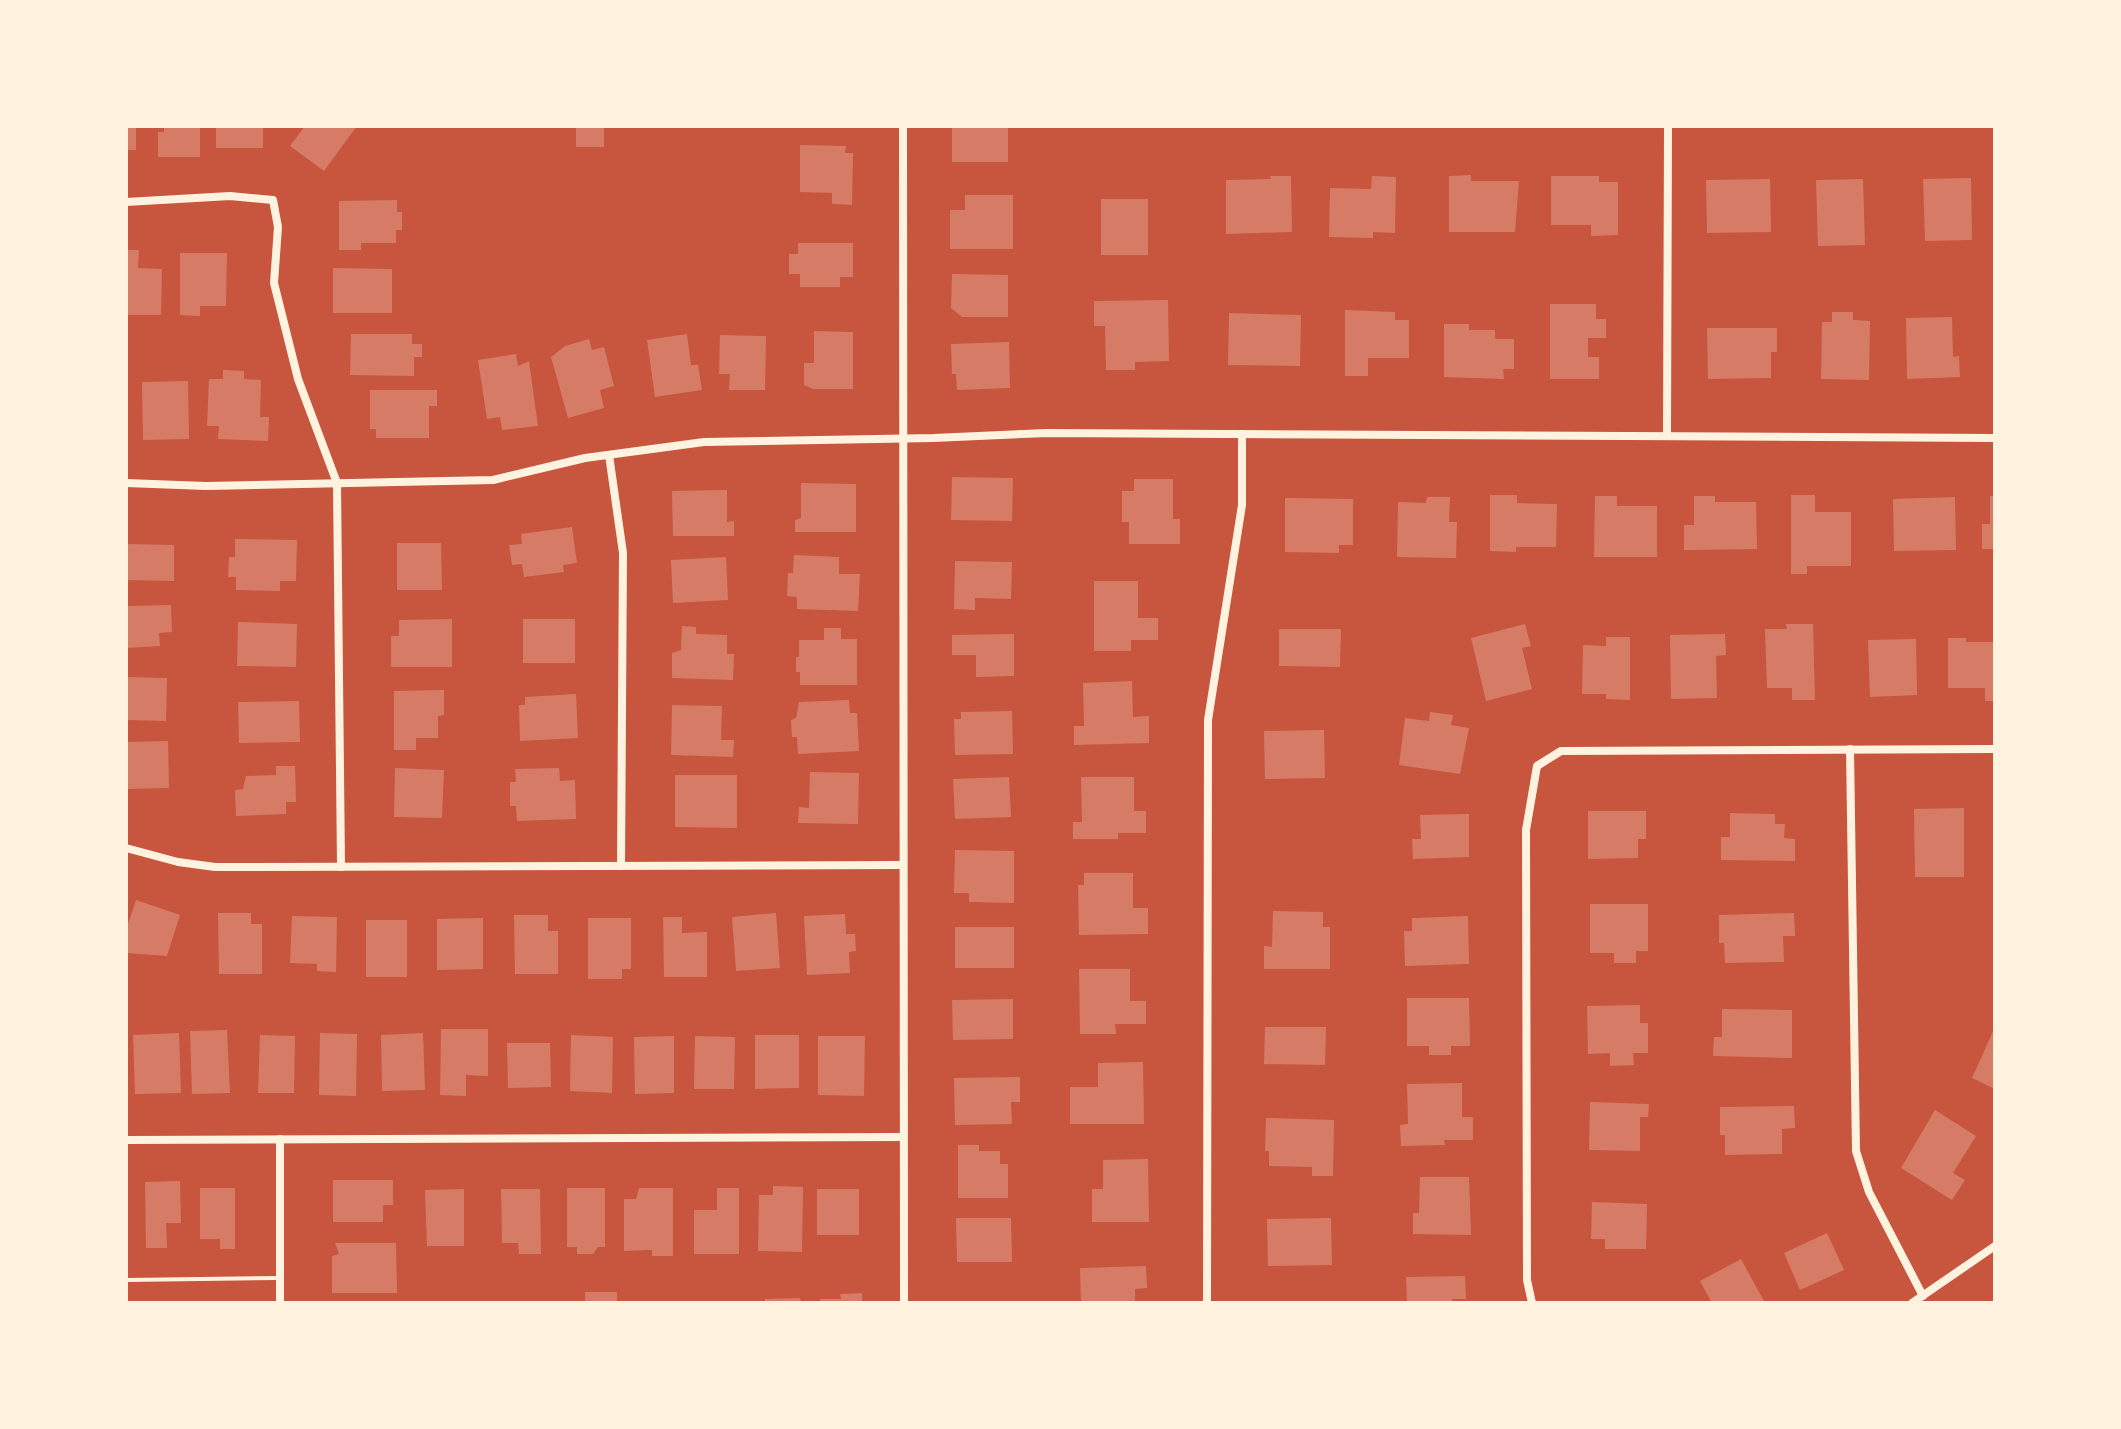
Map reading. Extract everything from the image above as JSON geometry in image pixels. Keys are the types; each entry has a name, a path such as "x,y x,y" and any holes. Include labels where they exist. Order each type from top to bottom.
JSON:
{"street":[{"path":"903,126 906,438 902,865 904,1303"},
{"path":"1667,436 1668,126"},
{"path":"126,202 230,196 273,200 278,227 274,283 298,379 337,483 341,867"},
{"path":"126,483 206,486 493,480 585,458 704,442 1047,433 1995,438"},
{"path":"1207,1303 1208,720 1242,505 1242,434"},
{"path":"609,455 623,553 621,866"},
{"path":"1850,749 1856,1151 1869,1192 1923,1296"},
{"path":"1532,1303 1527,1280 1526,830 1537,766 1561,751 1995,749"},
{"path":"126,848 178,862 215,867 902,865"},
{"path":"126,1140 903,1137"},
{"path":"280,1139 280,1303"},
{"path":"1912,1303 1995,1246"}],"lane":[{"path":"126,1280 280,1278"}],"building":[{"path":"126,126 136,126 136,150 126,150"},
{"path":"164,126 200,126 200,157 158,157 158,132 164,132"},
{"path":"216,126 263,126 263,148 216,148"},
{"path":"305,126 357,126 324,171 290,146"},
{"path":"576,126 604,126 604,147 576,147"},
{"path":"952,126 1008,126 1008,162 952,162"},
{"path":"800,145 846,146 845,153 853,153 852,205 832,204 832,193 800,192"},
{"path":"1471,175 1471,181 1519,181 1515,232 1449,232 1449,176"},
{"path":"1270,176 1291,176 1292,232 1226,234 1226,180 1271,179"},
{"path":"1372,176 1396,177 1395,233 1373,232 1373,238 1329,237 1330,188 1371,189"},
{"path":"1551,176 1599,176 1599,182 1618,182 1618,235 1591,236 1591,225 1551,225"},
{"path":"1971,178 1972,240 1925,241 1923,179"},
{"path":"1770,179 1771,232 1707,233 1706,180"},
{"path":"1863,179 1865,245 1818,246 1816,180"},
{"path":"965,195 1013,195 1013,249 950,249 950,210 965,210"},
{"path":"1101,199 1148,199 1148,255 1101,255"},
{"path":"397,200 397,212 402,212 402,230 396,230 396,243 361,243 361,250 339,250 339,201"},
{"path":"798,243 853,243 853,277 840,277 840,287 800,287 800,274 789,274 789,254 798,254"},
{"path":"126,250 139,250 138,268 162,269 161,315 126,315"},
{"path":"180,253 227,253 226,306 200,306 200,316 180,315"},
{"path":"333,268 392,269 392,313 333,313"},
{"path":"952,274 1008,275 1008,317 962,317 951,308"},
{"path":"1168,300 1169,361 1135,362 1135,370 1106,370 1105,326 1094,326 1094,301"},
{"path":"1550,304 1596,304 1596,319 1606,319 1606,338 1588,338 1588,357 1599,357 1599,379 1550,379"},
{"path":"1345,310 1395,312 1395,320 1409,320 1409,358 1368,358 1368,376 1345,376"},
{"path":"1832,312 1853,312 1853,320 1870,321 1869,380 1821,379 1822,322 1832,322"},
{"path":"1229,313 1301,315 1300,366 1228,365"},
{"path":"1952,317 1953,357 1959,356 1960,377 1907,379 1906,318"},
{"path":"1444,324 1469,324 1469,330 1495,330 1495,339 1514,339 1514,369 1503,369 1504,379 1444,377"},
{"path":"1707,328 1777,328 1777,352 1771,352 1771,378 1708,379"},
{"path":"814,331 853,332 853,389 813,389 804,385 804,363 814,363"},
{"path":"351,334 412,334 412,344 422,344 422,357 414,357 414,376 350,375"},
{"path":"687,334 691,365 698,365 702,390 655,397 647,340"},
{"path":"720,335 766,336 765,390 729,390 730,374 719,374"},
{"path":"589,339 592,350 604,347 614,386 600,390 604,408 568,418 551,357 565,346"},
{"path":"1009,342 1010,388 957,390 956,374 952,374 951,344"},
{"path":"516,354 518,366 529,361 538,426 502,430 500,417 487,419 478,360"},
{"path":"223,370 244,371 244,379 261,380 260,417 269,417 268,441 218,439 219,426 207,426 209,379 223,379"},
{"path":"188,381 189,439 143,440 142,382"},
{"path":"370,390 437,390 437,406 429,406 429,438 376,438 376,429 370,429"},
{"path":"952,477 1013,478 1012,521 951,520"},
{"path":"1134,479 1173,479 1173,519 1180,519 1180,544 1129,544 1129,522 1122,522 1122,491 1134,491"},
{"path":"801,483 856,484 856,532 795,532 795,520 801,518"},
{"path":"727,490 727,522 734,521 734,536 673,536 672,491"},
{"path":"1490,495 1517,495 1517,503 1557,504 1556,547 1516,547 1516,552 1490,551"},
{"path":"1791,495 1815,495 1815,512 1851,512 1851,566 1807,566 1807,574 1791,574"},
{"path":"1595,496 1617,496 1617,506 1657,506 1657,557 1594,557"},
{"path":"1694,496 1715,496 1715,502 1756,502 1757,549 1684,550 1684,525 1694,525"},
{"path":"1990,496 1995,496 1995,549 1982,549 1982,524 1990,524"},
{"path":"1427,497 1450,497 1449,522 1457,522 1456,558 1397,557 1398,502 1426,503"},
{"path":"1955,497 1956,550 1894,551 1893,499"},
{"path":"1285,498 1353,499 1353,545 1339,545 1339,553 1285,552"},
{"path":"572,527 577,563 563,565 564,572 524,577 522,564 512,565 509,545 522,544 521,534"},
{"path":"235,539 297,540 296,581 280,581 280,591 236,590 236,577 228,577 229,557 235,557"},
{"path":"397,543 441,543 442,590 397,590"},
{"path":"126,544 174,545 174,581 126,580"},
{"path":"794,555 839,557 839,574 860,574 858,611 797,609 797,597 787,596 788,573 793,573"},
{"path":"726,557 728,600 673,603 671,560"},
{"path":"955,561 1012,562 1011,599 975,598 975,610 954,609"},
{"path":"1094,581 1138,581 1138,618 1158,618 1158,640 1131,640 1131,651 1094,651"},
{"path":"171,605 172,632 159,633 160,646 126,648 126,606"},
{"path":"452,619 452,667 391,667 391,636 399,636 399,620"},
{"path":"523,619 575,619 575,663 523,663"},
{"path":"238,622 297,624 296,667 237,666"},
{"path":"1525,624 1531,646 1522,648 1532,689 1486,701 1471,638"},
{"path":"1786,624 1813,624 1815,700 1792,700 1792,688 1767,688 1765,629 1787,629"},
{"path":"682,626 696,627 696,634 727,635 727,654 734,654 733,680 672,678 672,653 681,650"},
{"path":"824,628 841,628 841,639 857,639 857,685 800,685 800,672 796,672 799,640 824,640"},
{"path":"1279,629 1341,629 1340,667 1279,666"},
{"path":"1014,634 1014,676 976,677 976,655 952,655 952,635"},
{"path":"1725,634 1726,655 1716,656 1717,698 1671,699 1670,635"},
{"path":"1606,637 1630,637 1630,700 1606,699 1606,694 1582,694 1583,645 1606,646"},
{"path":"1948,638 1966,638 1966,642 1995,642 1995,701 1985,701 1985,688 1948,688"},
{"path":"1916,639 1917,695 1870,697 1868,640"},
{"path":"126,677 167,678 166,721 126,720"},
{"path":"1132,681 1133,717 1149,716 1149,743 1074,745 1074,726 1084,726 1083,683"},
{"path":"444,690 444,715 438,716 438,738 416,738 416,750 394,750 394,691"},
{"path":"576,694 578,738 520,741 519,705 525,705 525,697"},
{"path":"849,700 850,713 857,713 859,751 798,754 797,737 792,737 791,720 796,718 799,702"},
{"path":"299,701 300,742 239,743 238,702"},
{"path":"672,705 722,706 721,740 734,740 733,757 671,755"},
{"path":"1012,711 1013,754 955,755 954,719 961,719 961,712"},
{"path":"1430,712 1453,715 1451,725 1469,728 1460,774 1399,765 1405,718 1429,721"},
{"path":"1324,730 1325,778 1265,779 1264,731"},
{"path":"168,741 169,788 126,789 126,742"},
{"path":"276,766 295,766 296,802 286,802 286,814 236,816 235,790 243,789 246,776 276,775"},
{"path":"395,768 444,770 442,818 394,817"},
{"path":"559,768 560,781 575,780 576,819 517,821 516,806 510,806 510,782 516,782 515,769"},
{"path":"810,772 859,773 858,824 798,823 799,807 809,808"},
{"path":"675,775 737,775 737,828 675,827"},
{"path":"1009,777 1011,817 955,819 953,779"},
{"path":"1081,777 1134,777 1134,811 1146,811 1146,833 1118,833 1118,839 1073,839 1073,822 1082,822"},
{"path":"1964,808 1964,877 1915,877 1914,809"},
{"path":"1588,811 1646,811 1646,839 1638,839 1638,858 1588,859"},
{"path":"1730,813 1775,814 1775,824 1785,824 1784,838 1795,839 1795,861 1721,860 1721,837 1730,837"},
{"path":"1469,814 1469,857 1413,859 1412,839 1421,839 1420,815"},
{"path":"955,850 1014,851 1014,903 969,902 969,893 954,893"},
{"path":"1084,873 1133,873 1133,908 1148,908 1148,934 1079,935 1078,885 1084,885"},
{"path":"136,900 180,915 167,956 126,953 126,930"},
{"path":"1590,904 1648,904 1648,951 1636,951 1636,963 1614,963 1614,953 1590,953"},
{"path":"1273,911 1323,912 1323,927 1330,927 1330,969 1264,969 1264,946 1272,947"},
{"path":"218,913 251,913 251,924 262,924 262,974 219,974"},
{"path":"776,913 780,968 736,971 732,917"},
{"path":"1794,913 1795,936 1783,936 1784,962 1725,963 1724,943 1719,943 1719,915"},
{"path":"845,914 846,934 855,934 856,951 849,952 850,973 807,975 804,916"},
{"path":"514,915 548,915 548,931 558,931 558,974 515,974"},
{"path":"292,916 337,917 336,972 317,971 317,964 290,963"},
{"path":"1468,916 1469,964 1405,966 1404,931 1412,931 1412,918"},
{"path":"663,917 682,917 682,933 707,932 707,977 664,977"},
{"path":"483,918 483,969 437,970 437,919"},
{"path":"588,918 631,918 631,969 622,969 622,979 588,979"},
{"path":"366,920 407,920 407,977 366,977"},
{"path":"955,927 1014,927 1014,968 955,968"},
{"path":"1079,969 1130,969 1130,1001 1146,1001 1146,1024 1115,1024 1116,1034 1080,1034"},
{"path":"1407,998 1469,998 1470,1046 1451,1046 1451,1055 1429,1055 1429,1046 1407,1046"},
{"path":"1013,999 1013,1039 953,1040 952,1000"},
{"path":"1640,1005 1640,1023 1648,1023 1648,1053 1633,1053 1634,1065 1610,1066 1610,1053 1588,1054 1587,1006"},
{"path":"1722,1009 1792,1010 1792,1058 1713,1056 1714,1037 1722,1037"},
{"path":"1265,1027 1326,1027 1325,1065 1264,1064"},
{"path":"1995,1027 1995,1089 1972,1078"},
{"path":"441,1029 488,1029 488,1076 466,1075 466,1096 440,1095"},
{"path":"227,1030 230,1093 192,1094 190,1031"},
{"path":"179,1033 181,1093 135,1094 133,1035"},
{"path":"320,1033 357,1034 356,1096 319,1095"},
{"path":"423,1033 425,1090 382,1091 381,1035"},
{"path":"260,1035 295,1036 294,1093 258,1093"},
{"path":"571,1035 613,1037 612,1093 570,1091"},
{"path":"755,1035 799,1035 799,1088 755,1089"},
{"path":"674,1036 674,1093 635,1094 634,1037"},
{"path":"695,1036 735,1037 734,1089 694,1089"},
{"path":"818,1036 865,1036 864,1096 818,1095"},
{"path":"507,1043 550,1043 551,1087 508,1088"},
{"path":"1143,1062 1144,1124 1070,1124 1070,1087 1098,1087 1098,1063"},
{"path":"1020,1077 1020,1102 1011,1102 1012,1124 955,1125 954,1078"},
{"path":"1462,1083 1462,1117 1473,1117 1473,1140 1444,1140 1445,1145 1401,1146 1400,1125 1408,1124 1407,1084"},
{"path":"1590,1102 1649,1104 1648,1117 1640,1117 1640,1151 1589,1150"},
{"path":"1794,1106 1795,1128 1782,1129 1782,1154 1725,1155 1725,1135 1720,1135 1720,1107"},
{"path":"1935,1110 1976,1136 1953,1173 1965,1180 1952,1200 1901,1168"},
{"path":"1266,1118 1334,1120 1333,1176 1312,1176 1312,1167 1269,1166 1269,1151 1265,1151"},
{"path":"958,1145 979,1145 979,1151 1000,1151 1000,1164 1008,1164 1008,1198 958,1198"},
{"path":"1148,1159 1149,1222 1092,1222 1092,1189 1103,1189 1103,1160"},
{"path":"1420,1177 1469,1177 1471,1235 1413,1234 1413,1213 1419,1213"},
{"path":"333,1180 393,1180 393,1205 383,1205 383,1222 333,1222"},
{"path":"180,1181 181,1223 166,1223 167,1248 146,1248 145,1182"},
{"path":"773,1186 803,1187 802,1252 758,1251 759,1195 773,1195"},
{"path":"200,1188 235,1188 235,1249 220,1249 220,1239 200,1239"},
{"path":"567,1188 605,1188 605,1247 598,1247 593,1254 577,1254 577,1247 567,1247"},
{"path":"639,1188 673,1188 673,1256 652,1256 652,1250 624,1251 624,1199 636,1199"},
{"path":"717,1188 739,1188 739,1254 694,1254 694,1210 717,1210"},
{"path":"464,1189 464,1246 427,1246 425,1190"},
{"path":"501,1189 540,1189 541,1254 519,1254 518,1243 502,1243"},
{"path":"817,1189 859,1189 859,1235 817,1235"},
{"path":"1592,1202 1647,1204 1646,1249 1605,1249 1605,1239 1591,1239"},
{"path":"956,1218 1011,1218 1012,1262 957,1262"},
{"path":"1331,1218 1332,1265 1268,1266 1267,1219"},
{"path":"1827,1233 1844,1270 1800,1290 1784,1253"},
{"path":"335,1243 396,1243 397,1293 332,1293 332,1256 339,1254"},
{"path":"1741,1259 1765,1303 1712,1303 1700,1281"},
{"path":"1146,1266 1147,1288 1135,1289 1135,1303 1081,1303 1080,1268"},
{"path":"1465,1276 1466,1299 1452,1299 1452,1303 1407,1303 1406,1277"},
{"path":"585,1292 617,1292 617,1303 585,1303"},
{"path":"862,1293 862,1303 820,1303 820,1299 841,1299 840,1294"},
{"path":"800,1298 801,1303 765,1303 765,1299"}]}
